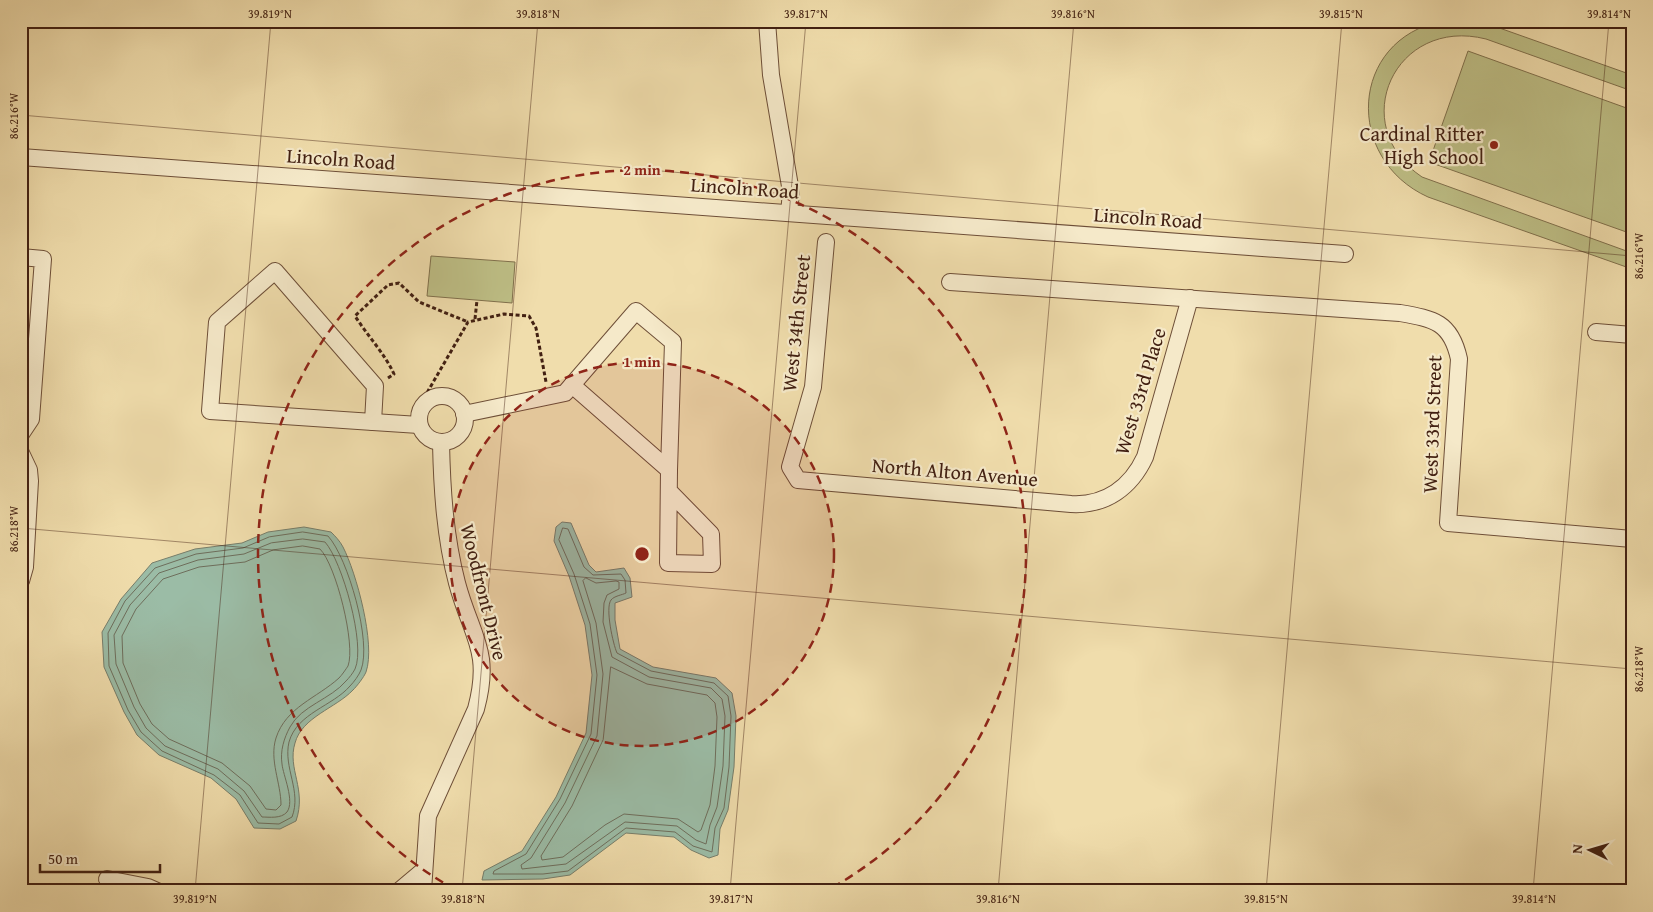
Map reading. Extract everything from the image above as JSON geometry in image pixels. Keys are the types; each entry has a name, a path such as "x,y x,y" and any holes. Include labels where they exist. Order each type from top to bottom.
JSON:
{"street":[{"path":"767,21 771,76 791,192 789,213"},
{"name":"Lincoln Road","path":"21,157 1345,254"},
{"name":"West 34th Street","path":"790,467 813,388 826,242"},
{"path":"21,256 43,259 31,419 21,434"},
{"path":"373,422 375,386 275,271 217,322 210,412 419,425"},
{"path":"950,282 1190,298"},
{"name":"West 33rd Street","path":"1190,298 1400,313 1428,318 1446,329 1455,341 1459,358 1448,522 1632,539"},
{"name":"West 33rd Place","path":"1121,490 1136,475 1145,456 1190,298"},
{"path":"464,414 565,393 636,311 673,342 669,470 668,563 712,564 711,534 669,491"},
{"path":"1596,332 1632,335"},
{"path":"572,385 669,470"},
{"path":"439,396 449,397 460,405 464,414 464,426 458,436 441,443 427,437 419,425 420,410 430,399 439,396"},
{"name":"Woodfront Drive","path":"423,891 428,816 476,708 481,689 483,668 480,648 457,584 443,510 441,443"},
{"path":"21,453 29,470 30,481 24,567 21,581"},
{"name":"North Alton Avenue","path":"790,467 798,480 1071,504 1098,501 1121,490"},
{"path":"400,891 424,870"},
{"path":"107,879 148,887 157,891"}],"path":[{"path":"375,386 394,374 355,316 388,285 399,283 419,302 468,322"},
{"path":"476,319 477,300"},
{"path":"430,399 428,391 468,322 504,314 529,316 536,328 548,397"}],"green space":[{"path":"1442,21 1479,21 1632,75 1632,91 1486,39 1454,36 1427,44 1405,59 1391,80 1384,104 1387,130 1399,155 1422,177 1632,253 1632,269 1428,197 1401,179 1382,156 1371,130 1369,102 1375,75 1389,51 1411,32"},
{"path":"1468,51 1632,110 1632,234 1429,162"},
{"path":"431,256 515,262 512,303 427,296"}],"water":[{"path":"562,522 571,523 589,565 596,572 624,568 630,578 632,597 615,603 615,620 620,649 653,667 716,678 732,693 736,716 734,767 728,810 720,829 718,855 709,858 691,850 674,837 626,833 570,875 543,879 482,880 484,871 522,851 556,797 586,733 592,675 585,625 569,576 554,541 556,527"},
{"path":"304,527 331,532 343,547 359,590 363,608 367,627 368,660 366,672 355,688 312,720 299,734 293,753 299,799 296,821 280,829 254,828 236,799 211,778 159,755 137,735 124,712 104,667 102,632 121,599 152,563 195,549 242,543 268,532"}],"place":[{"name":"Cardinal Ritter High School","path":"1494,145"}]}
